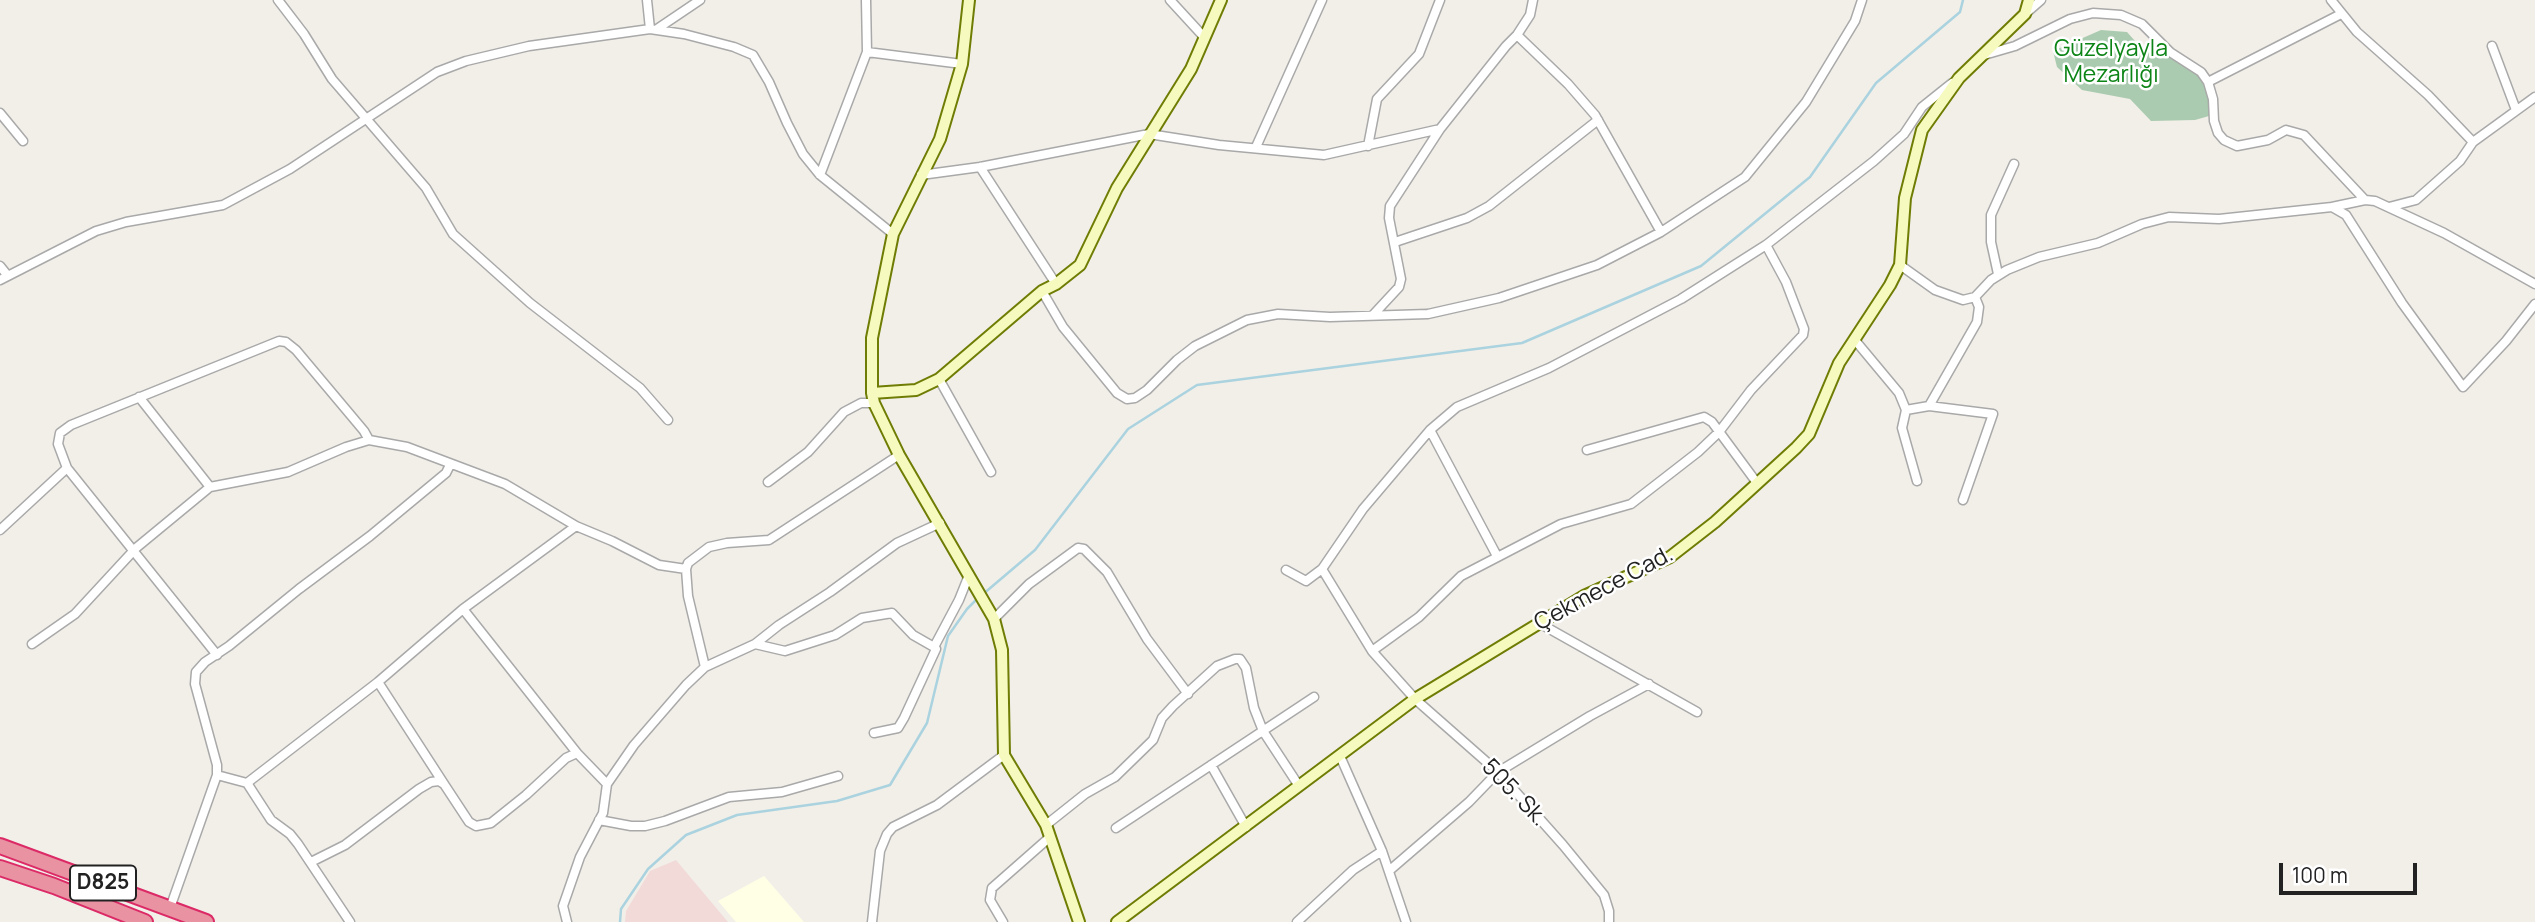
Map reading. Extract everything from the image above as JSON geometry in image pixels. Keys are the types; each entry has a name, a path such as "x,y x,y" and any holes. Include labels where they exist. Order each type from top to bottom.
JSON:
{"highway":[{"name":"D825","path":"0,846 206,922"},
{"name":"D825","path":"0,869 54,886 145,922"}],"street":[{"path":"278,0 304,33 331,79 426,188 453,234 530,303 640,388 668,420"},
{"path":"647,0 654,29"},
{"path":"654,29 700,0"},
{"path":"820,175 867,52 866,0"},
{"path":"969,0 962,64 940,139 893,233 872,338 873,398 899,455 994,619 1002,650 1004,755 1046,825 1079,922"},
{"path":"1170,0 1204,37"},
{"path":"768,482 808,453 844,412 873,398 916,390 939,379 1041,290 1056,284 1080,265 1117,188 1191,69 1221,0"},
{"path":"1256,147 1322,0"},
{"path":"1368,146 1377,99 1419,54 1440,0"},
{"path":"1373,315 1399,287 1401,279 1390,206 1440,128 1517,36 1530,15 1533,0"},
{"path":"1041,290 1063,327 1117,393 1127,400 1147,390 1195,346 1247,320 1278,313 1330,317 1428,314 1499,298 1597,265 1661,232 1745,177 1806,102 1855,21 1862,0"},
{"name":"Çekmece Cad.","path":"1117,922 1415,699 1584,596 1670,556 1715,522 1809,434 1839,363 1900,265 1905,198 1922,130 1959,78 2025,14 2029,0"},
{"path":"2025,14 2041,0"},
{"path":"2331,0 2341,15 2473,142"},
{"path":"1984,55 2015,46 2070,19 2093,13 2121,15 2142,24 2170,52 2201,72 2208,82 2213,99 2214,121 2218,133 2224,140 2237,146 2268,140 2286,130 2304,135 2365,200"},
{"path":"2208,82 2341,15"},
{"path":"0,266 4,278 96,231 126,222 223,205 290,169 437,72 466,61 529,47 654,29 734,47 753,55 803,153 820,175 893,233"},
{"path":"1517,36 1568,83 1598,120 1661,232"},
{"path":"2492,46 2516,110"},
{"path":"867,52 962,64"},
{"path":"1286,570 1306,580 1322,569 1363,509 1430,430 1457,407 1549,368 1681,299 1766,245 1874,161 1904,134 1922,107 1959,78"},
{"path":"2389,207 2416,200 2460,161 2473,142 2535,97"},
{"path":"0,113 23,141"},
{"path":"1395,242 1467,218 1489,206 1598,120"},
{"path":"921,175 980,167 1149,134 1219,145 1324,155 1440,128"},
{"path":"1998,274 1991,242 1991,215 1995,200 2014,164"},
{"path":"980,167 1056,284"},
{"path":"1900,265 1934,290 1963,300 1975,297 1998,274 2039,257 2098,243 2142,224 2169,217 2219,219 2332,207 2365,200 2375,201 2444,233 2535,284"},
{"path":"2332,207 2346,215 2403,303 2463,387 2535,303"},
{"path":"1372,651 1419,617 1461,576 1562,524 1631,504 1698,452 1719,432 1751,390 1803,335 1804,329 1786,282 1766,245"},
{"path":"1929,406 1977,322 1979,307 1975,297"},
{"path":"1854,339 1899,393 1906,410 1902,428 1917,481"},
{"path":"217,655 67,468 58,441 60,433 66,427 279,341 286,342 296,350 369,440"},
{"path":"939,379 991,472"},
{"path":"139,397 210,487"},
{"path":"1906,410 1929,406 1993,414 1963,500"},
{"path":"1587,450 1703,417 1712,422 1757,483"},
{"path":"1430,430 1497,556"},
{"path":"32,644 75,614 133,552 210,487 288,472 369,440 407,447 505,484 576,526 659,565 686,569"},
{"path":"705,667 688,596 688,563 709,547 768,540 899,455"},
{"path":"170,908 217,775 217,765 195,679 198,668 370,536 446,473 450,465"},
{"path":"0,530 67,468"},
{"path":"568,922 563,906 580,857 599,820 607,797 607,784 654,719 705,667 755,644 897,543 940,523"},
{"path":"247,783 378,682 463,609 576,526"},
{"path":"994,619 1029,584 1078,548 1084,549 1107,572 1147,639 1188,694"},
{"name":"505. Sk.","path":"1322,569 1372,651 1415,699 1498,772 1604,895 1609,922"},
{"path":"874,733 898,728 969,575"},
{"path":"463,609 577,752 607,784"},
{"path":"755,644 785,651 835,635 862,618 892,613 914,635 934,647"},
{"path":"1539,623 1697,712"},
{"path":"1046,825 1085,794 1115,777 1153,740 1161,718 1217,666 1229,660 1240,659 1246,668 1254,708 1263,731 1299,786"},
{"path":"378,682 444,784 476,826 491,823 566,758 577,752"},
{"path":"1390,870 1469,802 1498,772 1649,684"},
{"path":"1116,828 1314,697"},
{"path":"872,922 880,851 887,834 893,827 937,805 1004,755"},
{"path":"1340,756 1390,870 1406,922"},
{"path":"1211,765 1246,827"},
{"path":"217,775 247,783 271,820 290,834 311,862 350,922"},
{"path":"599,820 645,826 729,797 782,792 838,776"},
{"path":"311,862 345,845 430,782 439,781 444,784"},
{"path":"1003,922 990,900 992,888 1051,837"},
{"path":"1297,922 1353,870 1382,850"}],"shaded area":[{"path":"676,860 728,922 625,922 626,911 650,871"},
{"path":"764,876 804,922 736,922 718,901"}],"green space":[{"name":"Güzelyayla Mezarlığı","path":"2101,30 2127,32 2143,50 2173,56 2207,79 2213,99 2209,116 2195,120 2151,121 2130,99 2082,90 2057,67 2053,51"}],"waterway":[{"path":"982,595 1035,550 1128,429 1197,385 1522,343 1701,266 1810,177 1876,83 1960,12 1963,0"},
{"path":"620,922 621,909 648,869 686,835 737,815 837,801 890,785 927,723 948,636 977,599"}]}
